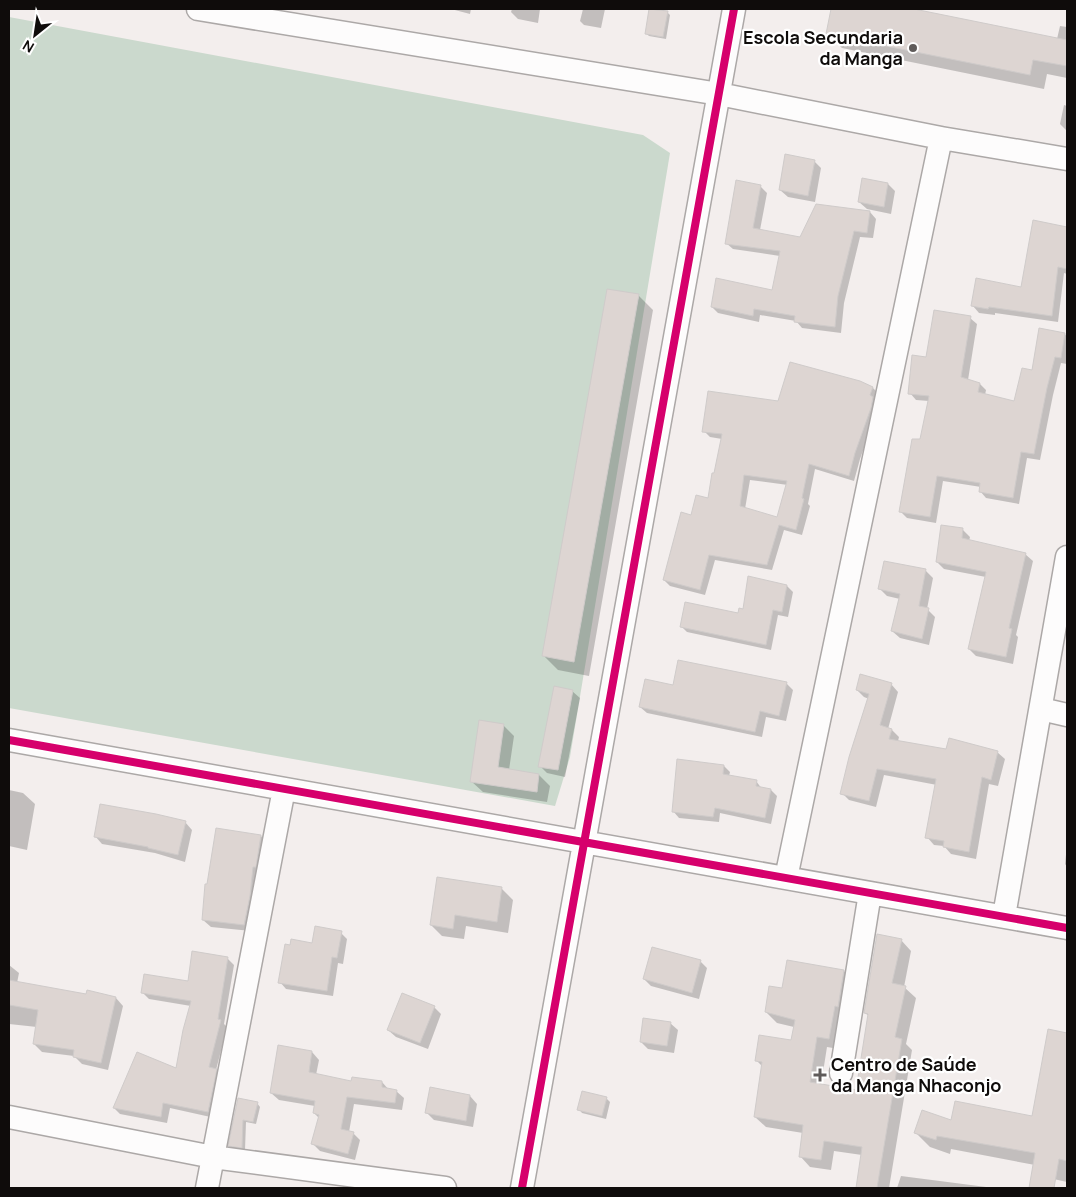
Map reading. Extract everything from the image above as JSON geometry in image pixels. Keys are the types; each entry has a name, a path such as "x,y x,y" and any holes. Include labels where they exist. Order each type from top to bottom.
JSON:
{"street":[{"path":"198,9 719,94 940,138 1067,159"},
{"path":"522,1188 734,9"},
{"path":"786,878 940,138"},
{"path":"1004,916 1067,557"},
{"path":"1040,709 1067,716"},
{"path":"9,740 1067,928"},
{"path":"207,1188 284,789"},
{"path":"841,1073 870,893"},
{"path":"9,1117 213,1157 445,1188"}],"green space":[{"path":"9,17 643,135 670,153 570,757 555,806 9,708"}],"building":[{"path":"649,9 668,11 663,37 645,34"},
{"path":"831,9 914,9 1067,40 1067,66 1033,60 1030,75 826,34"},
{"path":"785,154 815,160 808,196 779,190"},
{"path":"862,178 888,183 884,207 858,202"},
{"path":"736,180 761,185 753,228 800,237 816,204 870,211 867,233 854,231 838,296 835,327 794,322 795,316 754,309 753,316 711,307 716,278 772,290 780,251 725,244"},
{"path":"1033,220 1067,227 1067,269 1058,267 1052,316 971,306 976,278 1021,287"},
{"path":"607,289 639,294 574,662 542,656"},
{"path":"934,310 971,316 961,377 980,383 978,392 1014,401 1022,368 1032,370 1039,328 1065,333 1061,358 1055,357 1047,388 1034,454 1021,452 1013,498 979,492 980,483 937,476 930,517 899,512 912,439 920,439 929,396 908,394 912,355 926,357"},
{"path":"790,362 860,381 873,387 870,395 873,397 871,408 849,476 809,464 802,498 804,499 796,530 779,525 767,565 709,555 700,590 663,580 681,512 691,515 696,495 708,498 712,473 714,473 722,434 702,432 708,391 778,401","holes":["744,475 787,481 777,517 740,506"]},
{"path":"941,525 963,528 962,538 1026,553 1009,628 1012,629 1006,657 968,649 986,572 936,562"},
{"path":"884,561 926,569 919,606 929,608 922,639 891,631 900,594 878,589"},
{"path":"748,576 787,585 782,612 773,610 766,645 680,627 685,602 738,613 739,608 743,609"},
{"path":"678,660 787,682 779,716 760,711 755,732 639,707 645,679 673,685"},
{"path":"860,674 892,683 880,725 892,729 889,739 946,749 949,738 998,751 991,780 982,777 969,852 943,847 944,841 925,838 936,779 877,769 869,801 840,794 849,757 869,694 856,690"},
{"path":"554,686 573,690 558,770 538,767"},
{"path":"479,720 504,724 498,767 539,774 537,792 470,782"},
{"path":"677,759 724,765 723,774 757,780 756,786 771,789 765,818 715,808 713,817 672,812"},
{"path":"100,804 186,821 178,855 148,847 94,837"},
{"path":"216,828 261,835 256,867 253,867 244,925 202,920 205,884 207,884"},
{"path":"437,877 502,887 497,922 455,915 453,929 430,925"},
{"path":"315,926 342,931 337,958 332,957 327,991 278,983 285,944 290,945 291,939 312,943"},
{"path":"877,934 902,939 892,983 906,986 895,1037 902,1039 877,1188 856,1188 862,1147 824,1141 821,1160 799,1157 803,1125 754,1117 762,1062 755,1061 759,1035 791,1040 795,1020 765,1012 769,986 782,988 787,960 844,970 838,1007 835,1006 829,1039 817,1037 810,1082 856,1090 868,1014 864,1013"},
{"path":"652,947 701,960 692,993 643,979"},
{"path":"192,951 228,957 218,1019 221,1020 209,1067 217,1069 208,1112 163,1103 161,1117 113,1108 137,1052 176,1068 191,1001 141,993 144,974 188,981"},
{"path":"9,980 86,994 87,990 116,997 101,1063 73,1057 74,1050 33,1044 38,1010 9,1005"},
{"path":"402,993 435,1006 420,1043 387,1030"},
{"path":"643,1018 671,1022 667,1046 640,1042"},
{"path":"1048,1029 1067,1033 1067,1161 1059,1159 1054,1188 1029,1188 1035,1153 937,1136 936,1140 914,1133 922,1110 951,1120 955,1101 1032,1116"},
{"path":"278,1045 312,1051 309,1072 351,1081 352,1077 382,1081 382,1087 397,1090 395,1103 347,1097 341,1129 354,1132 348,1154 311,1144 319,1115 313,1113 315,1101 270,1093"},
{"path":"430,1087 470,1095 466,1121 425,1113"},
{"path":"582,1091 607,1097 602,1116 577,1110"},
{"path":"238,1098 258,1102 253,1122 243,1120 242,1148 228,1146"}],"cycle path":[{"path":"522,1188 734,9"},
{"path":"9,740 1067,928"}],"place":[{"name":"Escola Secundaria da Manga","path":"913,48"},
{"name":"Centro de Saúde da Manga Nhaconjo","path":"820,1075"}]}
